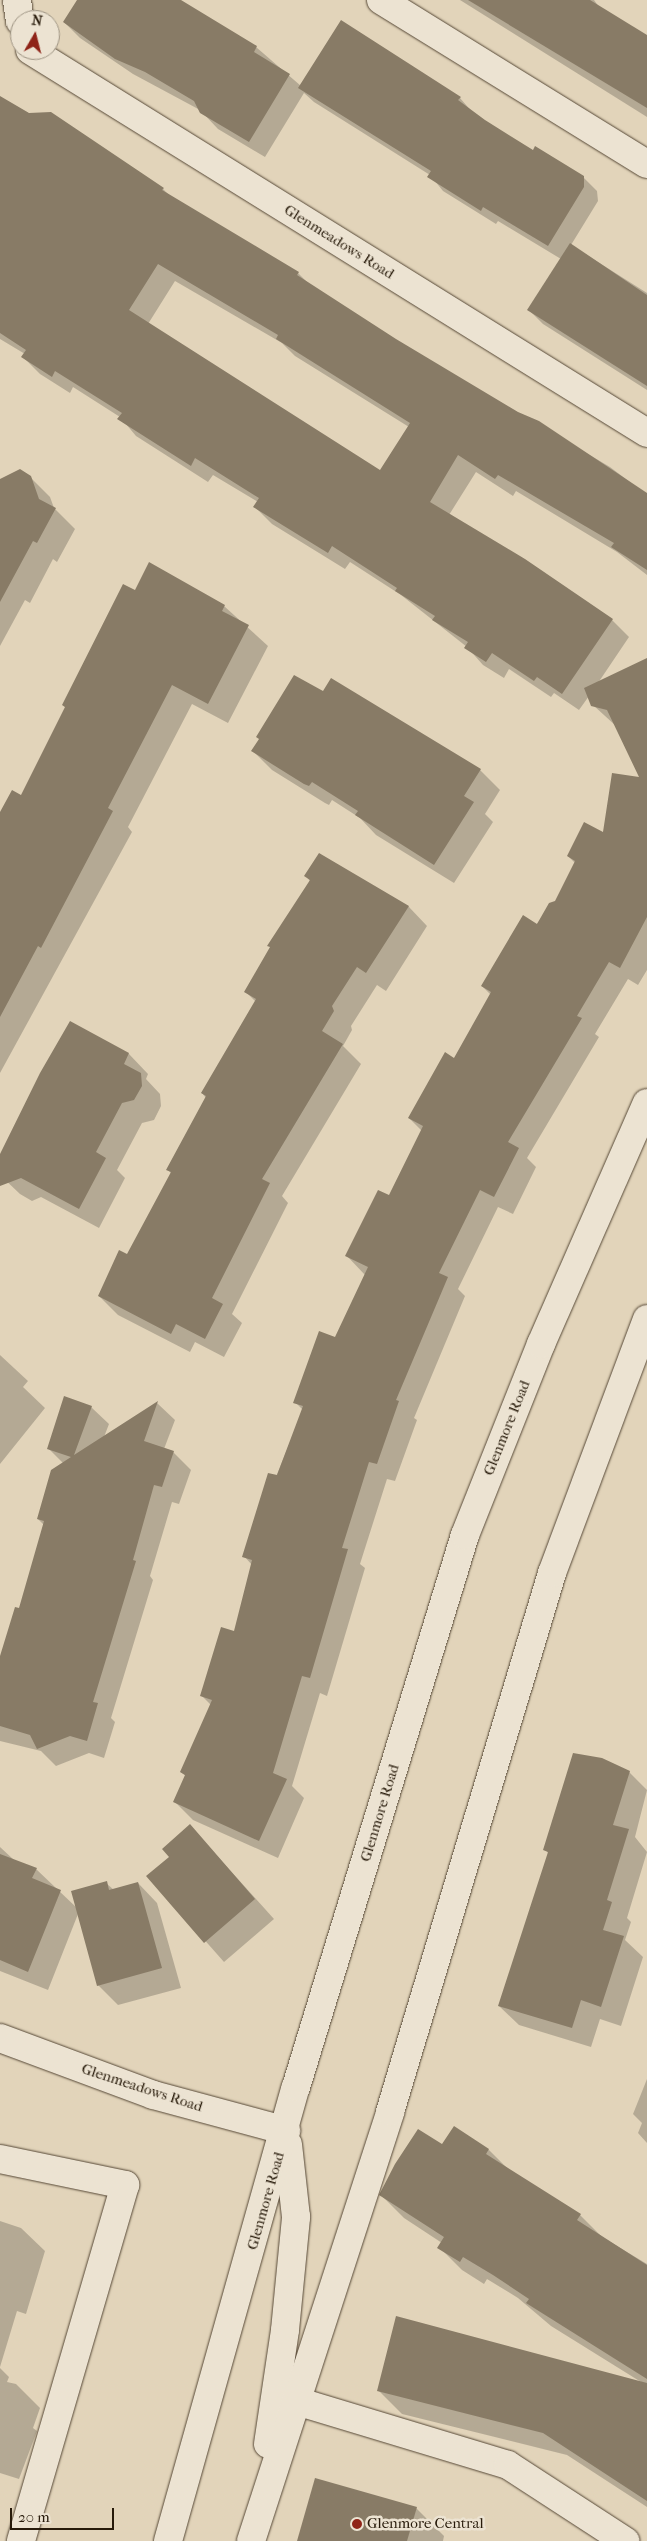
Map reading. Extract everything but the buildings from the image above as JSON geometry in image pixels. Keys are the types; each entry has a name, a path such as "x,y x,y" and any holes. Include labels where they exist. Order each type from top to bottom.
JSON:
{"main road":[{"path":"381,0 647,164"},
{"name":"Glenmeadows Road","path":"46,60 647,433"},
{"name":"Glenmore Road","path":"168,2541 286,2131 296,2087 465,1535 541,1344 647,1103"},
{"path":"254,2532 390,2112 552,1573 647,1319"},
{"name":"Glenmeadows Road","path":"0,2038 153,2094 286,2131"},
{"path":"254,2532 285,2330 296,2217 286,2131"},
{"path":"0,2159 125,2185 21,2541"},
{"path":"296,2402 508,2466 625,2541"}],"place":[{"name":"Glenmore Central","path":"357,2524"}]}
